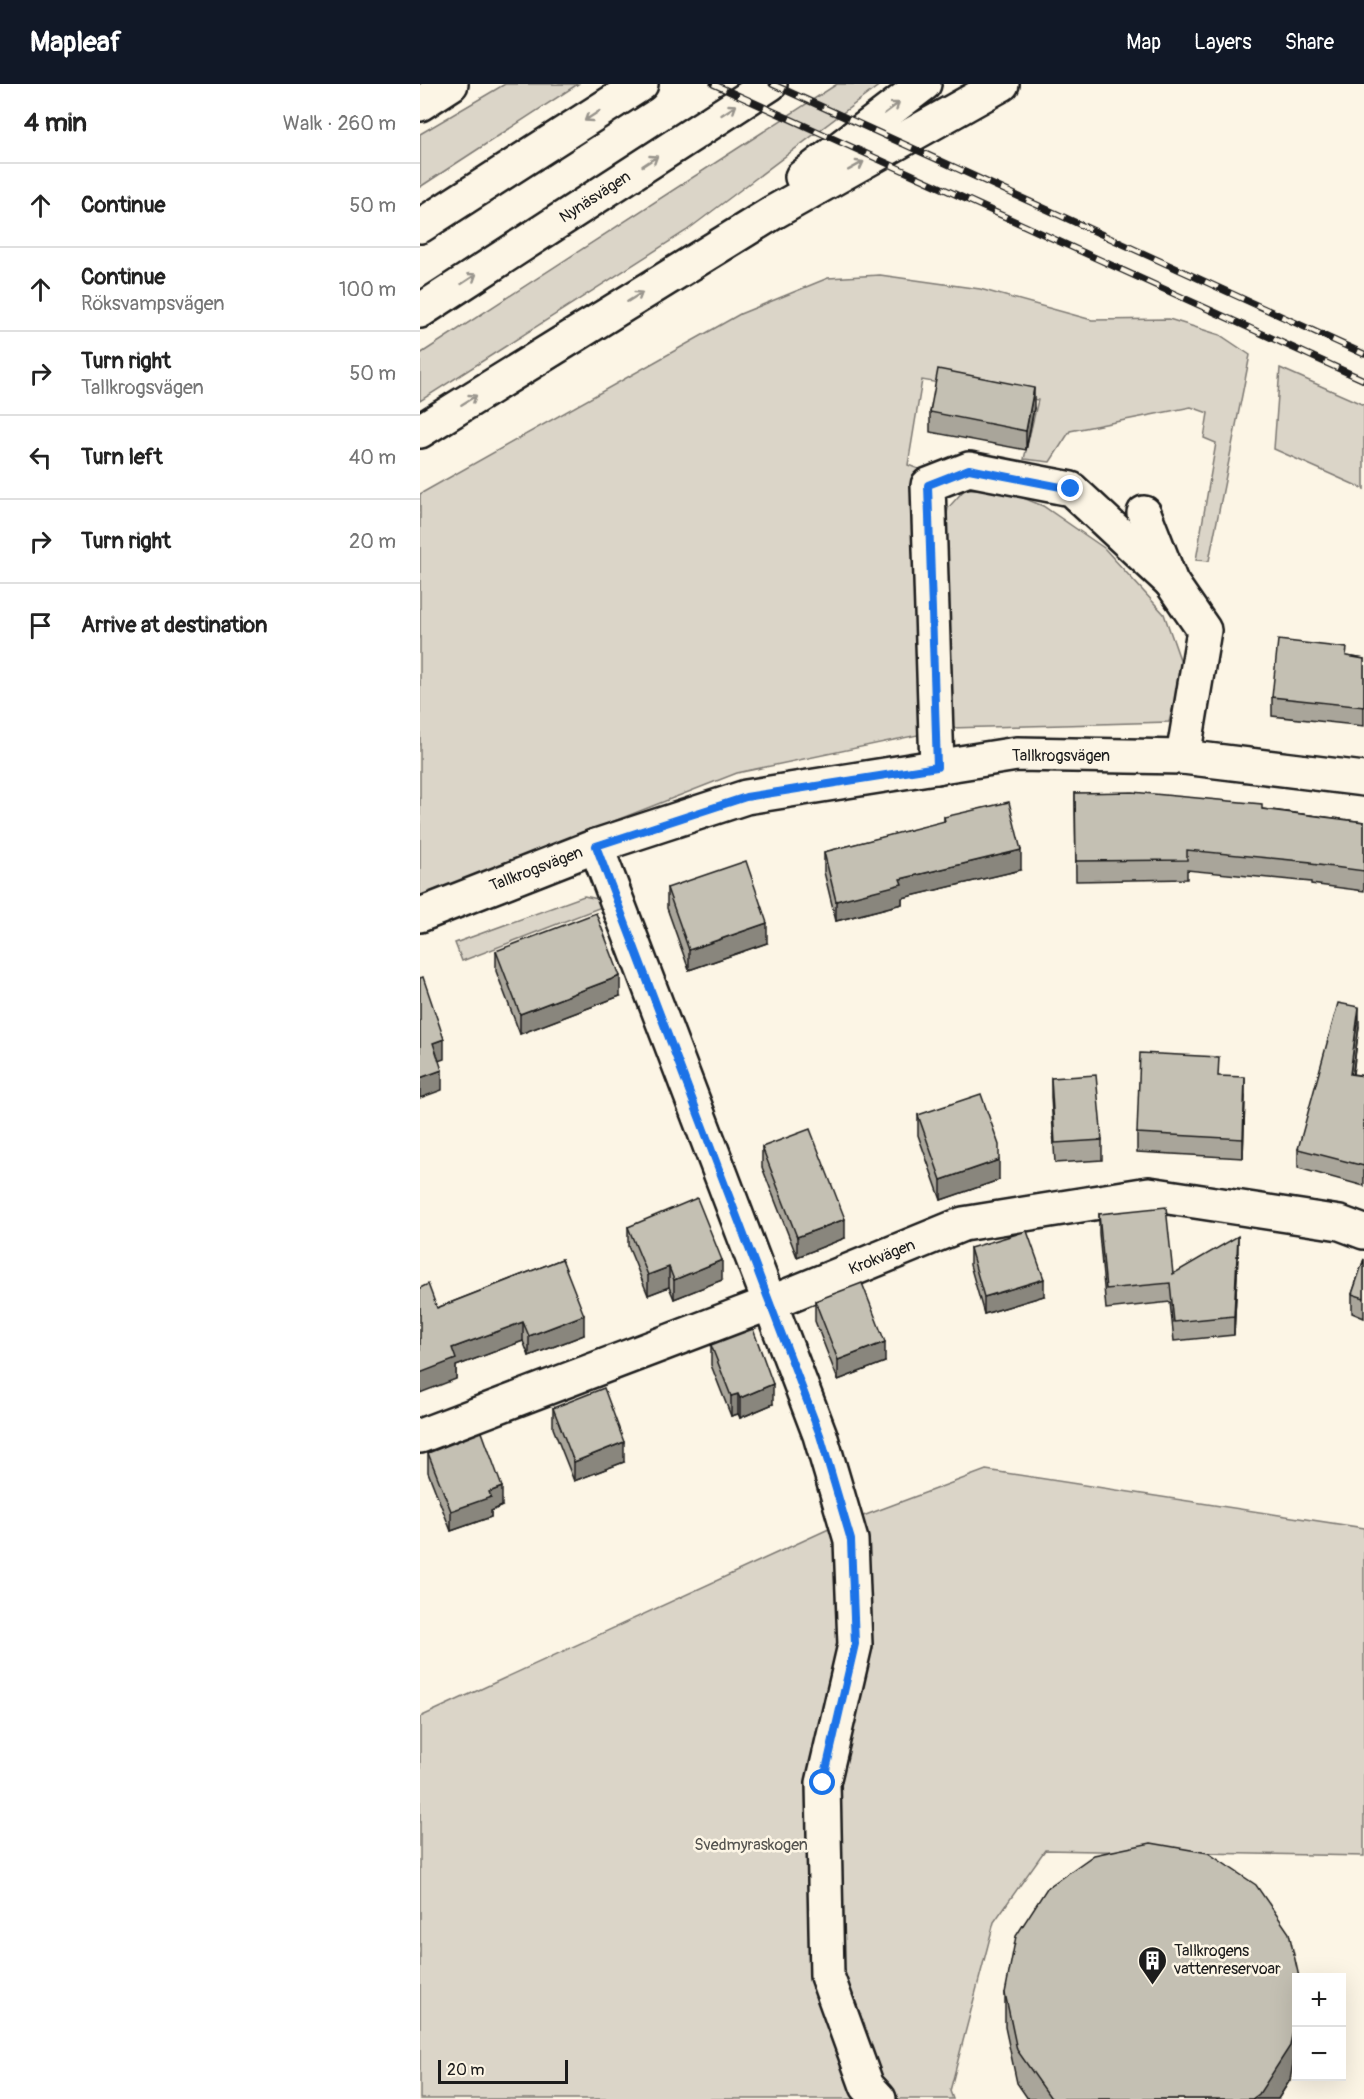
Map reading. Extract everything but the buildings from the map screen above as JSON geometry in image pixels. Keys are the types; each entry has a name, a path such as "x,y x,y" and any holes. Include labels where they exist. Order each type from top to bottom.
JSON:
{"main road":[{"path":"420,104 451,84"},
{"path":"420,226 641,84"},
{"name":"Nynäsvägen","path":"420,311 770,84"},
{"path":"679,270 924,84"},
{"path":"420,431 774,212 1002,84"},
{"path":"937,767 928,485 969,469 1071,489 1171,582"},
{"path":"1144,513 1171,582 1203,630 1183,757"},
{"name":"Tallkrogsvägen","path":"420,915 596,846 746,797 1017,754 1183,757 1364,779"},
{"path":"596,846 820,1435 851,1540 855,1644 823,1783 827,1976 867,2086 879,2099"},
{"name":"Krokvägen","path":"420,1436 770,1303 963,1224 1149,1194 1340,1223 1364,1232"}],"green space":[{"path":"505,84 578,84 420,187 420,134"},
{"path":"837,84 881,84 686,231 420,401 420,354"},
{"path":"880,275 980,289 1092,320 1169,319 1220,335 1250,355 1209,561 1196,560 1216,443 1204,438 1208,413 1191,407 1070,431 1050,462 1024,459 1038,400 922,380 908,465 924,471 919,490 918,735 737,773 420,897 420,494 740,314 828,278"},
{"path":"1280,368 1364,405 1364,489 1274,449"},
{"path":"965,489 1001,489 1043,506 1104,548 1164,614 1183,668 1169,722 950,728 939,559 948,508"},
{"path":"584,896 598,899 604,906 462,961 455,943"},
{"name":"Svedmyraskogen","path":"986,1470 1364,1528 1364,1856 1045,1850 994,1922 950,2091 953,2099 420,2099 420,1717 831,1528"}],"railway":[{"path":"713,84 1364,380"},
{"path":"772,84 1364,354"}],"place":[{"name":"Tallkrogens vattenreservoar","path":"1153,1986"}],"route":[{"path":"823,1783 855,1644 851,1540 820,1435 596,846 746,797 937,767 928,485 969,469 1071,489"}]}
